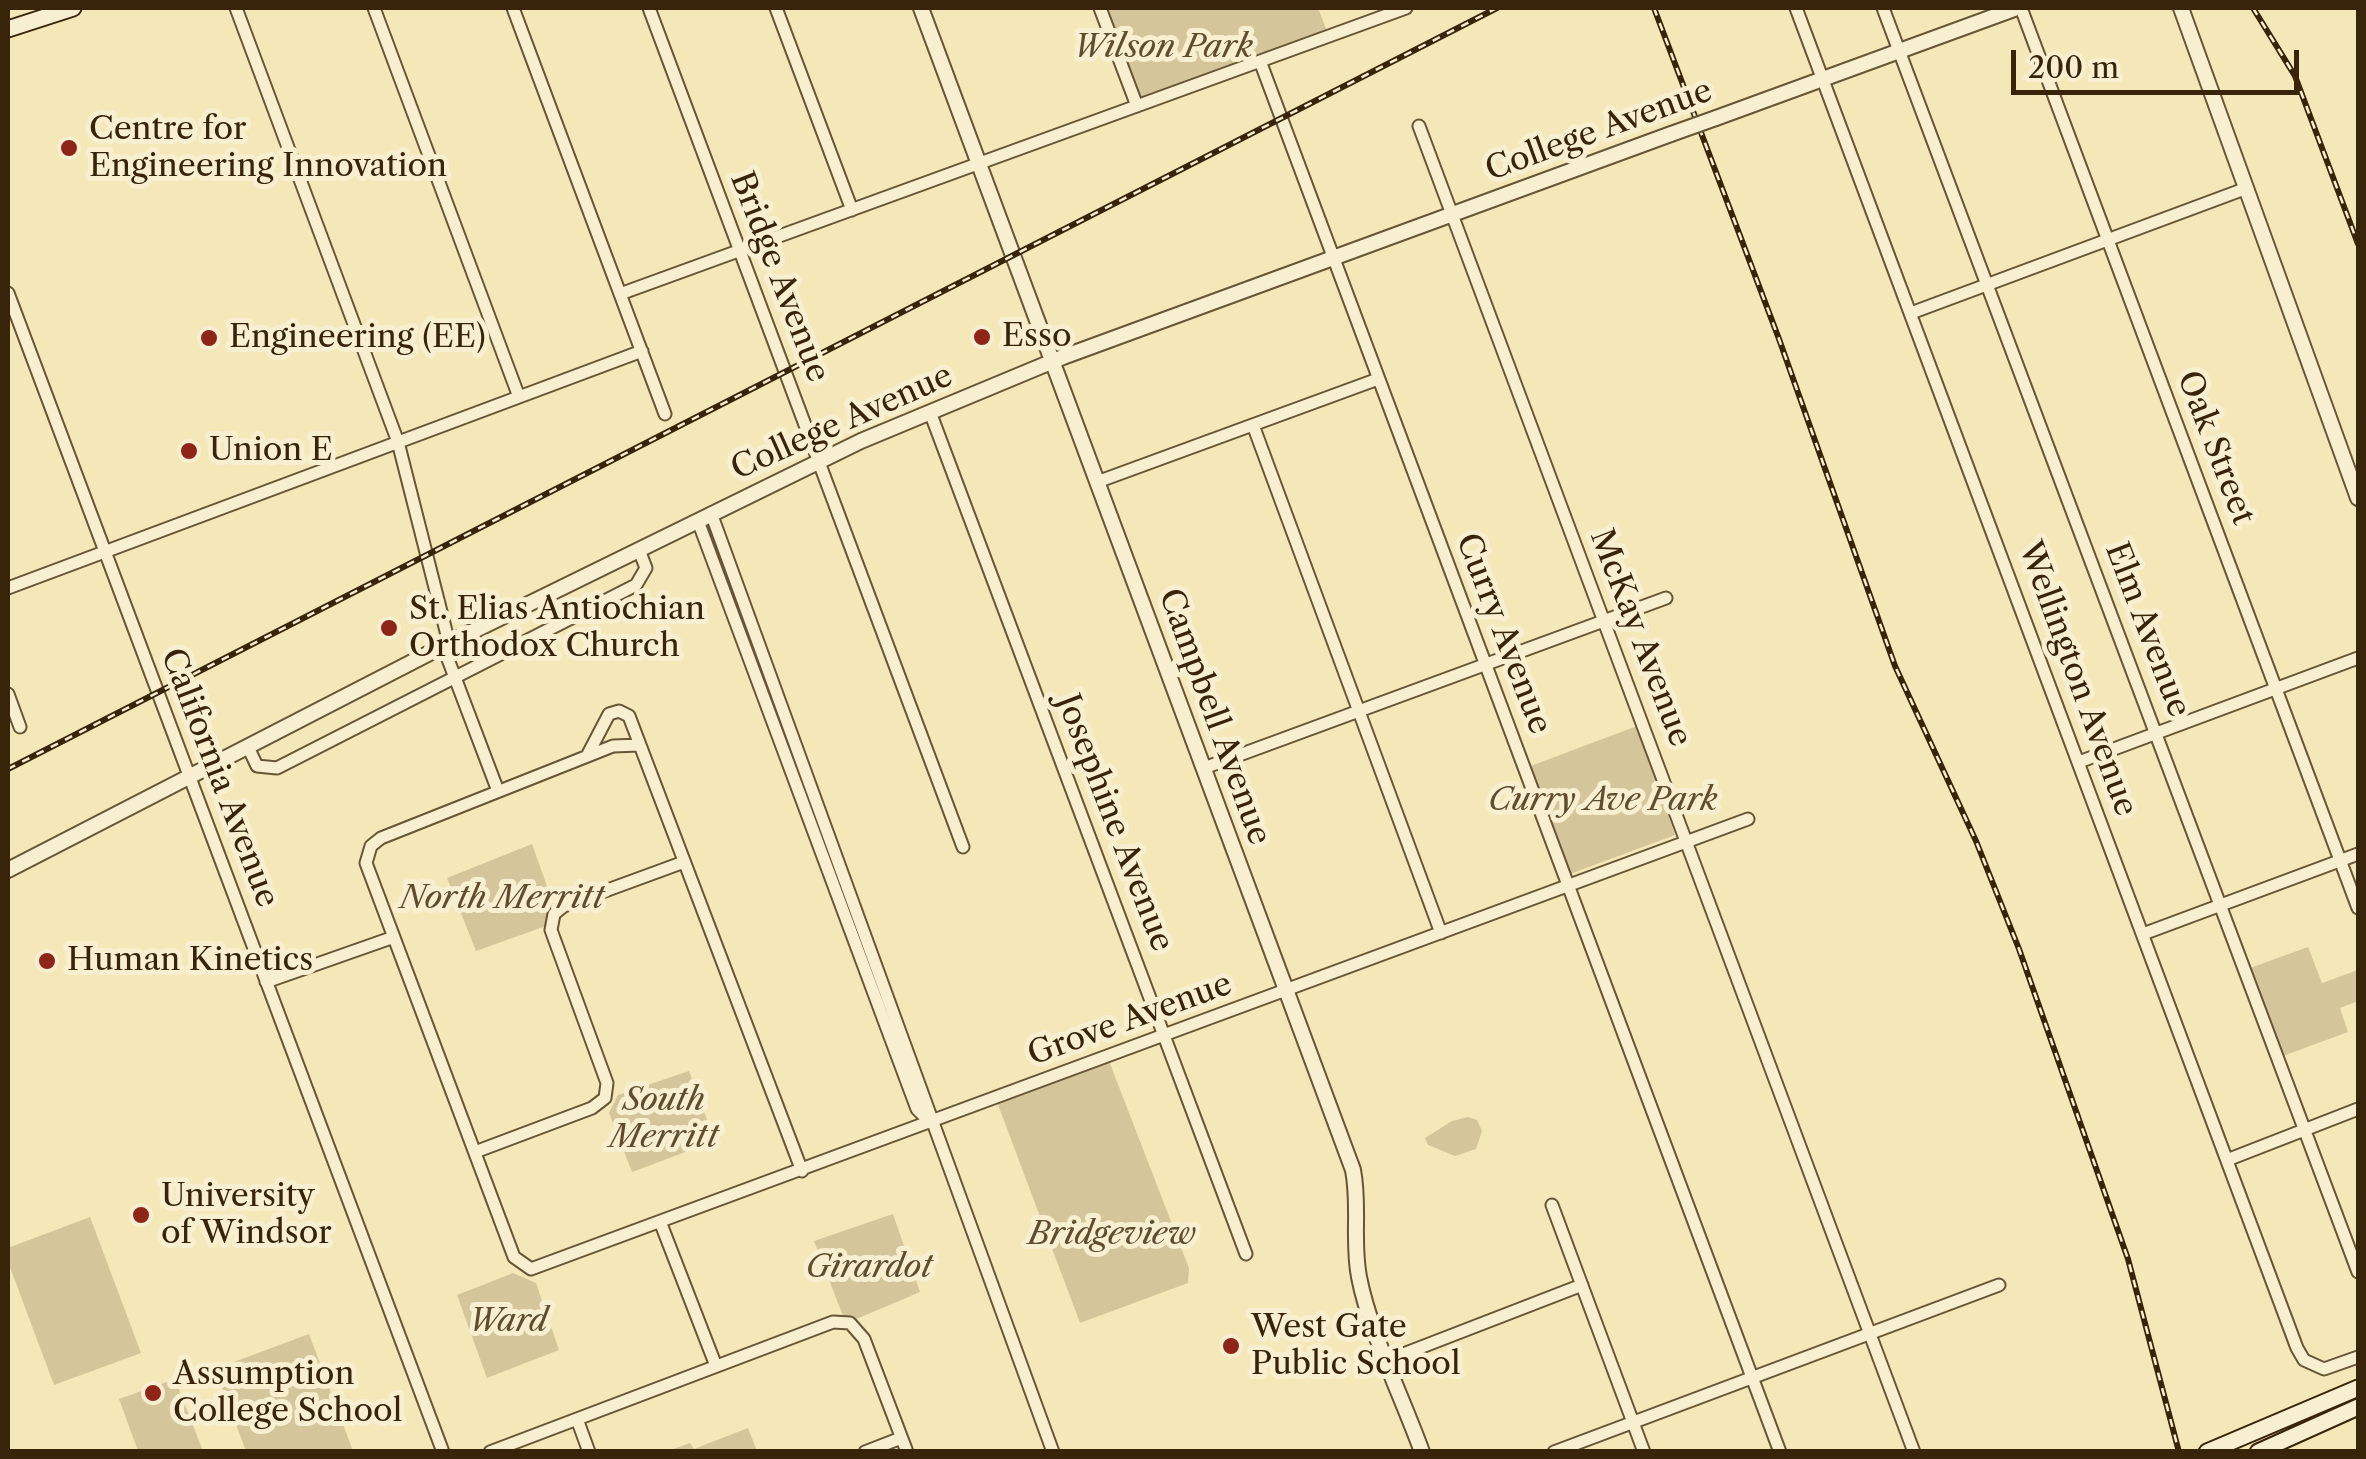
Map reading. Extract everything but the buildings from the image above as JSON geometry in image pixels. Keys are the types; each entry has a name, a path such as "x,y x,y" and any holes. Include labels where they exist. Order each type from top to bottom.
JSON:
{"main road":[{"path":"8,29 66,8"},
{"path":"2207,1452 2358,1388"},
{"path":"2258,1452 2358,1407"}],"street":[{"path":"236,8 398,442 455,678 498,791"},
{"path":"374,8 518,397"},
{"path":"513,8 665,414"},
{"name":"Bridge Avenue","path":"649,8 964,847"},
{"path":"776,8 852,210"},
{"name":"Campbell Avenue","path":"921,8 1353,1170 1358,1194 1354,1249 1360,1282 1422,1452"},
{"path":"1100,8 1136,106"},
{"path":"620,294 1260,61 1385,11 1406,8"},
{"name":"Wellington Avenue","path":"1796,8 2298,1348 2311,1366 2324,1368 2358,1358"},
{"name":"Elm Avenue","path":"1883,8 2358,1272"},
{"name":"College Avenue","path":"8,870 818,460 1052,362 2019,8"},
{"name":"Oak Street","path":"2019,8 2358,908"},
{"path":"2181,8 2358,498"},
{"name":"Curry Avenue","path":"1260,61 1780,1452"},
{"name":"McKay Avenue","path":"1419,126 1914,1452"},
{"path":"1910,313 2247,188"},
{"name":"California Avenue","path":"8,293 442,1452"},
{"path":"8,588 642,351"},
{"path":"1098,482 1378,379"},
{"name":"Josephine Avenue","path":"930,412 1246,1254"},
{"path":"1253,425 1442,933"},
{"path":"704,517 930,1104 931,1123 1053,1452"},
{"path":"248,746 256,766 277,768 636,585 646,568 639,550"},
{"path":"1204,768 1666,598"},
{"path":"2078,762 2358,658"},
{"path":"8,694 20,727"},
{"path":"588,756 609,714 618,711 629,716 802,1172"},
{"path":"640,745 613,746 380,838 371,846 366,863 475,1152 592,1108 604,1098 607,1084 551,930 554,914 564,906 684,862"},
{"name":"Grove Avenue","path":"475,1152 514,1258 531,1269 802,1172 1748,819"},
{"path":"2143,934 2358,854"},
{"path":"266,982 394,937"},
{"path":"2227,1160 2358,1109"},
{"path":"1552,1205 1644,1452"},
{"path":"661,1224 716,1366"},
{"path":"1388,1360 1582,1285"},
{"path":"1554,1452 1999,1285"},
{"path":"490,1452 833,1322 850,1322 864,1339 906,1452"},
{"path":"576,1419 589,1452"},
{"path":"865,1452 902,1438"}],"green space":[{"name":"Wilson Park","path":"1106,8 1318,8 1327,31 1140,99"},
{"name":"Curry Ave Park","path":"1637,726 1675,835 1570,874 1528,767"},
{"name":"North Merritt","path":"532,844 554,906 546,926 476,951 447,878"},
{"path":"2308,947 2322,983 2358,970 2358,1001 2340,1008 2348,1032 2283,1056 2250,968"},
{"name":"Bridgeview","path":"1109,1061 1189,1268 1188,1283 1080,1323 997,1102"},
{"name":"South Merritt","path":"689,1071 715,1141 632,1172 609,1113 618,1095"},
{"path":"1468,1117 1477,1120 1482,1131 1476,1149 1455,1156 1428,1145 1425,1138 1452,1121"},
{"name":"Girardot","path":"893,1214 920,1292 854,1320 843,1316 814,1241"},
{"path":"90,1217 141,1353 54,1385 8,1262 8,1248"},
{"name":"Ward","path":"513,1273 536,1283 559,1350 487,1378 457,1295"},
{"path":"309,1334 353,1451 246,1451 215,1369"},
{"path":"175,1379 203,1451 138,1451 119,1399"},
{"path":"748,1428 757,1451 668,1451 690,1443 694,1449"}],"railway":[{"path":"8,769 1497,8"},
{"path":"1654,8 1779,339 1895,666 1976,841 2019,949 2128,1259 2179,1452"},
{"path":"2253,8 2295,76 2358,244"}],"place":[{"name":"Centre for Engineering Innovation","path":"69,148"},
{"name":"Esso","path":"982,337"},
{"name":"Engineering (EE)","path":"209,338"},
{"name":"Union E","path":"189,451"},
{"name":"St. Elias Antiochian Orthodox Church","path":"389,628"},
{"name":"Human Kinetics","path":"47,961"},
{"name":"University of Windsor","path":"141,1215"},
{"name":"West Gate Public School","path":"1231,1346"},
{"name":"Assumption College School","path":"153,1393"}]}
